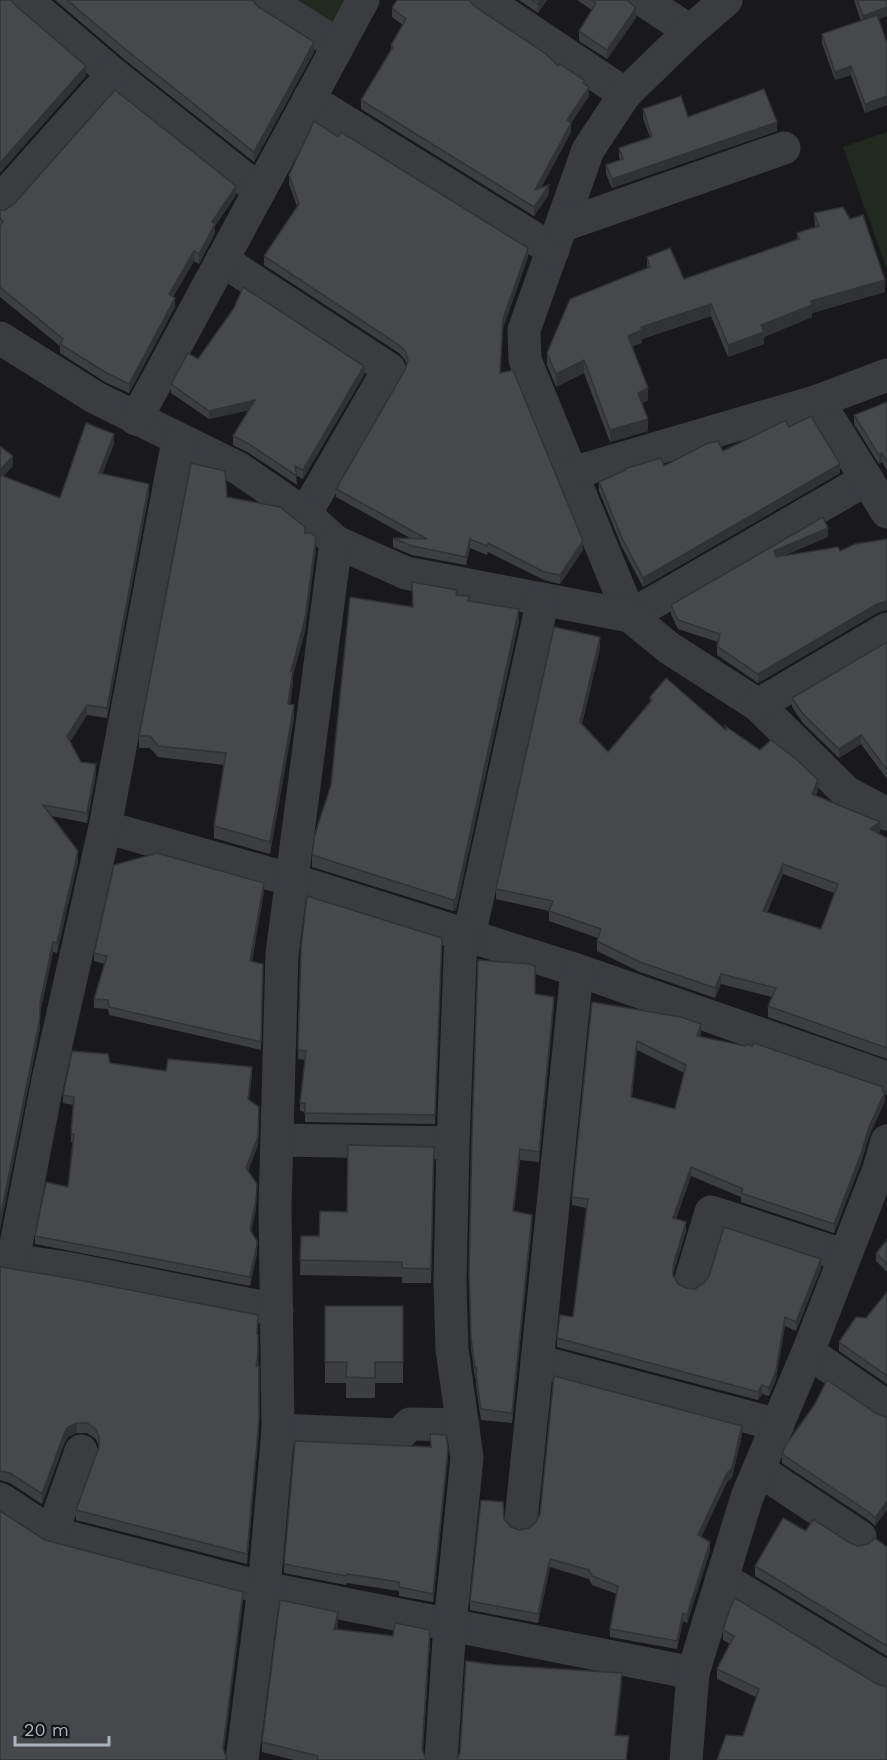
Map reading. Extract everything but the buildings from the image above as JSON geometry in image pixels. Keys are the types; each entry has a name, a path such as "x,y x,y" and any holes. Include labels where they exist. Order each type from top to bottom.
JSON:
{"street":[{"path":"26,0 113,74 259,190"},
{"path":"267,0 338,45"},
{"path":"136,419 363,0"},
{"path":"485,0 625,94"},
{"path":"644,0 690,31"},
{"path":"630,616 525,360 524,330 588,150 625,94 690,31 726,0"},
{"path":"0,201 113,74"},
{"path":"309,99 557,238"},
{"path":"557,238 784,148"},
{"path":"222,260 389,369 306,514"},
{"path":"0,338 96,398 238,468 306,514 336,542 406,573 630,616 669,648 758,705 846,792 887,814"},
{"path":"572,473 818,401 887,375"},
{"path":"818,401 887,512"},
{"path":"178,440 105,827 7,1259 66,1268 277,1310"},
{"path":"630,616 867,479"},
{"path":"246,1759 278,1430 275,1206 282,954 336,542"},
{"path":"441,1760 450,1624 467,1458 453,1349 450,1283 453,1143 465,935 543,599"},
{"path":"758,705 887,629"},
{"path":"105,827 292,880 577,970 887,1078"},
{"path":"521,1520 577,970"},
{"path":"278,1140 453,1143"},
{"path":"686,1760 693,1672 747,1497 808,1352 879,1169 887,1141"},
{"path":"691,1279 711,1212 845,1256"},
{"path":"808,1352 887,1407"},
{"path":"537,1361 778,1425"},
{"path":"278,1430 399,1434 410,1424 463,1425"},
{"path":"52,1533 81,1451"},
{"path":"759,1470 860,1537"},
{"path":"0,1499 52,1533 264,1588 693,1672"},
{"path":"722,1578 887,1678"}],"shaded area":[{"path":"283,0 353,0 336,33"},
{"path":"887,132 887,270 843,147"}]}
